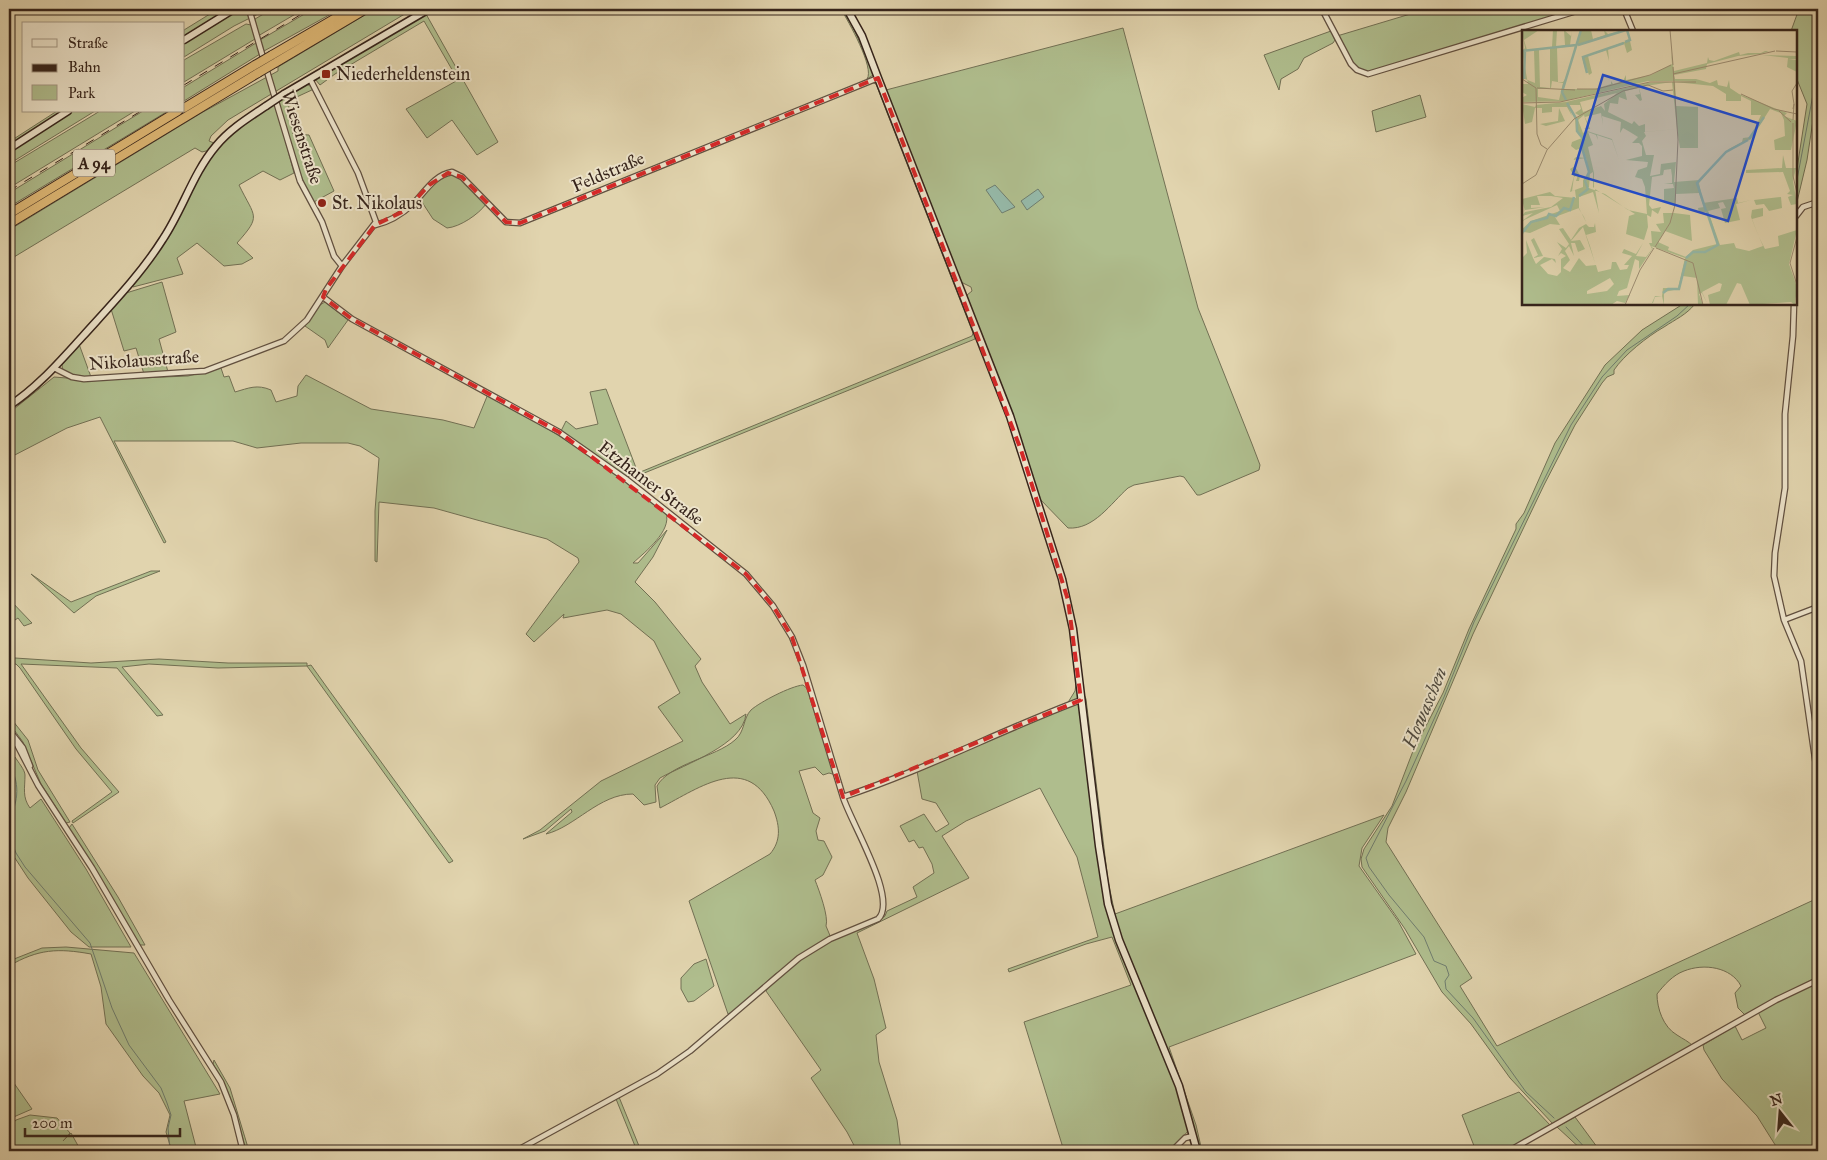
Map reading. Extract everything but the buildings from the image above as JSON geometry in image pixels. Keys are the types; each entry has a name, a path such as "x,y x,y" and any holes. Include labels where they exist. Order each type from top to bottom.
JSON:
{"highway":[{"path":"185,107 255,64 351,9"},
{"name":"A 94","path":"9,224 366,9"},
{"name":"A 94","path":"9,214 176,112"}],"street":[{"path":"185,39 234,9"},
{"name":"Wiesenstraße","path":"249,9 300,181 322,222 334,256 342,266"},
{"path":"9,406 54,368 108,309 152,255 167,233 198,173 216,146 237,126 284,94 429,9"},
{"path":"847,9 862,36 1021,450 1068,600 1104,885 1112,920 1172,1068 1197,1151"},
{"path":"1322,9 1351,64 1358,70 1368,74 1583,9"},
{"path":"1624,9 1633,30"},
{"name":"Feldstraße","path":"375,225 388,221 406,210 432,182 452,172 462,177 506,222 520,223 878,78"},
{"path":"310,79 364,187 375,219 375,225"},
{"path":"9,149 66,112"},
{"path":"1797,211 1805,206 1818,202"},
{"name":"Nikolausstraße","path":"54,368 67,376 84,379 205,371 288,339 307,320 342,266 375,225"},
{"name":"Etzhamer Straße","path":"323,297 352,319 559,432 626,479 746,574 774,606 792,637 803,665 848,814 877,873 884,908 883,915 878,919 830,939 799,958 690,1051 657,1074 516,1151"},
{"path":"1794,305 1793,336 1784,423 1784,488 1774,565 1775,587 1784,620 1801,661 1818,779"},
{"path":"1784,620 1818,607"},
{"path":"843,796 978,744 1021,722 1082,700"},
{"path":"10,733 23,748 35,779 92,868 168,1000 222,1082 234,1115 243,1151"},
{"path":"1509,1151 1776,1000 1818,980"},
{"path":"1172,1151 1185,1138 1193,1136"}],"highlighted area":[{"path":"878,78 1021,450 1068,600 1081,700 843,797 792,637 773,606 746,574 559,432 352,319 323,297 326,289 375,225 406,210 429,185 448,173 462,177 506,222 520,223"}],"green space":[{"path":"218,9 268,9 234,26 185,56 185,29"},
{"path":"272,9 304,9 258,36 255,19"},
{"path":"313,9 340,9 264,51 260,40"},
{"path":"375,9 424,9 412,16 411,12 408,12 228,120 211,136 209,141 214,143 210,150 202,152 195,148 9,260 9,230 203,112 278,71 278,67"},
{"path":"841,9 845,9 873,72 873,75 867,79 867,65 864,55"},
{"path":"1427,9 1577,9 1373,72 1360,68 1350,60 1337,36"},
{"path":"1799,9 1818,9 1818,87 1807,160 1797,202 1797,169 1807,104 1797,79 1797,30 1791,30"},
{"path":"426,14 498,142 477,155 452,120 427,138 406,109 458,80 424,21 335,74 320,85 315,79"},
{"path":"246,24 251,25 255,39 185,81 185,59"},
{"path":"1123,28 1198,308 1260,465 1259,470 1200,495 1197,495 1184,477 1180,476 1134,485 1128,488 1094,520 1086,525 1068,528 1038,497 1010,409 967,299 967,295 972,291 971,287 961,282 886,90"},
{"path":"1331,31 1335,40 1333,43 1304,58 1298,69 1281,79 1279,90 1264,55"},
{"path":"256,43 260,54 185,100 185,86"},
{"path":"876,81 975,332 975,339 632,478 631,476 627,477 561,431 566,421 576,429 598,424 590,392 606,389 638,473 972,336 973,333 876,84 871,82"},
{"path":"307,84 314,89 288,101 293,134 309,135 334,191 312,203 282,128 294,173 280,180 263,171 239,185 252,210 253,221 237,243 253,258 242,264 224,266 197,243 177,258 183,274 133,287 132,285 210,158 231,134 261,111"},
{"path":"1420,95 1426,117 1376,132 1372,111"},
{"path":"55,112 93,112 9,164 9,142"},
{"path":"98,112 133,112 9,188 9,166"},
{"path":"141,112 166,112 9,207 9,193"},
{"path":"450,174 457,175 486,204 469,219 447,228 433,219 420,199 435,182"},
{"path":"162,282 176,332 159,339 168,372 144,374 136,348 124,351 111,309 126,293"},
{"path":"325,302 348,320 328,348 325,340 305,326 318,306"},
{"path":"1681,305 1694,305 1644,341 1624,358 1614,370 1614,374 1607,377 1602,383 1575,425 1544,485 1473,634 1406,792 1388,828 1386,842 1472,978 1460,986 1497,1046 1818,898 1818,978 1745,1015 1738,1008 1735,993 1741,986 1731,975 1716,968 1700,967 1676,975 1657,994 1658,1005 1662,1017 1672,1032 1693,1046 1553,1124 1510,1078 1471,1024 1442,992 1405,929 1362,867 1361,859 1364,849 1392,806 1413,751 1443,693 1469,629 1516,529 1516,524 1524,513 1555,443 1605,365 1642,330"},
{"path":"79,344 91,377 76,377 63,371 62,365"},
{"path":"221,368 224,377 229,376 235,392 253,387 266,388 271,390 276,402 297,396 298,386 306,375 371,409 443,420 474,428 488,394 602,464 666,513 667,520 661,534 633,563 638,563 667,530 653,557 635,582 655,602 701,659 695,666 702,682 730,724 746,714 742,725 735,735 724,744 660,778 655,785 656,802 644,805 633,794 621,795 609,799 567,825 546,834 572,812 571,809 545,831 523,839 540,830 601,781 683,741 658,707 680,693 654,641 621,614 607,610 563,618 564,614 534,642 526,634 579,562 578,558 547,539 434,508 379,502 377,562 375,561 375,511 379,458 360,446 348,443 301,443 257,448 233,441 114,441 166,542 164,543 100,417 67,428 9,458 9,413 54,377 92,380 188,376"},
{"path":"151,571 160,571 96,596 74,613 31,574 71,602"},
{"path":"9,599 32,623 24,626 18,618 9,624 9,619 15,615 9,608"},
{"path":"15,658 91,663 159,659 228,663 307,663 307,666 218,668 149,664 122,667 163,715 157,716 117,668 21,664 81,748 119,792 73,823 72,821 112,792 76,749 20,668 16,664 9,664 9,661"},
{"path":"311,665 453,861 449,863 307,666"},
{"path":"1077,678 1086,699 1108,881 1115,914 1384,815 1362,848 1359,866 1398,921 1416,954 1169,1047 1196,1125 1202,1151 1200,1151 1187,1105 1173,1078 1187,1120 1188,1131 1170,1151 1131,1151 1130,1148 1119,1151 1064,1151 1024,1022 1131,985 1112,937 1086,944 1009,972 1008,969 1098,937 1077,857 1040,788 966,821 942,836 969,878 857,933 874,979 886,1028 876,1035 879,1062 897,1120 901,1151 857,1151 847,1132 811,1078 821,1070 766,991 767,985 808,953 831,940 876,922 885,916 887,911 917,897 913,887 934,873 932,864 923,847 919,848 914,840 909,842 900,826 924,814 936,832 949,824 936,803 922,799 917,771 1067,704 1075,691"},
{"path":"803,685 810,691 836,775 829,773 823,775 815,767 799,771 813,813 820,818 816,831 818,840 824,841 832,857 823,875 815,880 825,910 826,926 831,938 775,974 734,1011 728,1014 689,901 770,854 778,839 776,817 763,793 751,782 737,778 723,779 707,784 660,808 657,786 663,778 682,766 727,746 735,740 741,733 748,713 755,707 784,691"},
{"path":"9,716 28,740 38,770 70,822 66,823 41,784 23,742 9,723"},
{"path":"9,755 15,757 24,771 24,788 27,804 30,808 41,799 86,869 131,947 89,947 71,932 28,878 9,849"},
{"path":"72,824 118,897 145,945 139,945 69,828"},
{"path":"66,947 134,953 220,1094 184,1101 197,1151 168,1151 170,1145 166,1132 170,1115 159,1093 143,1076 106,1024 101,987 91,954 48,951 29,956 9,966 9,961 42,948"},
{"path":"706,959 714,986 694,1001 688,1002 681,989 681,978 694,964"},
{"path":"1818,981 1818,1151 1779,1151 1757,1116 1722,1079 1704,1050 1703,1045 1735,1026 1742,1040 1766,1028 1758,1012"},
{"path":"214,1060 230,1088 249,1151 246,1151 233,1106 225,1085 213,1064"},
{"path":"9,1076 32,1109 9,1119"},
{"path":"1519,1092 1550,1125 1505,1151 1476,1151 1462,1115"},
{"path":"619,1097 641,1151 637,1151 616,1099"},
{"path":"30,1115 57,1118 70,1133 63,1141 71,1133 81,1151 9,1151 9,1128 16,1120"},
{"path":"1575,1117 1600,1151 1583,1151 1557,1127"}],"shaded area":[{"path":"995,185 1015,207 1002,213 986,190"},
{"path":"1038,189 1044,197 1027,210 1021,201"}],"waterway":[{"name":"Howaschen","path":"1797,180 1818,68"},
{"name":"Howaschen","path":"1554,1118 1526,1092 1473,1018 1446,989 1445,981 1449,975 1446,966 1434,961 1424,937 1389,895 1369,867 1366,858 1406,781 1444,697 1474,622 1571,425 1602,377 1627,350 1677,316 1689,305"},
{"path":"9,764 13,771 17,791 15,805 9,819"},
{"path":"9,835 16,853 25,867 90,943 112,1008 129,1045 161,1088 167,1103 171,1115 168,1128 170,1151"},
{"name":"Howaschen","path":"1566,1127 1588,1151"}],"railway":[{"path":"185,84 310,9"},
{"path":"9,191 139,112"}],"place":[{"name":"Niederheldenstein","path":"326,74"},
{"name":"St. Nikolaus","path":"322,203"}]}
